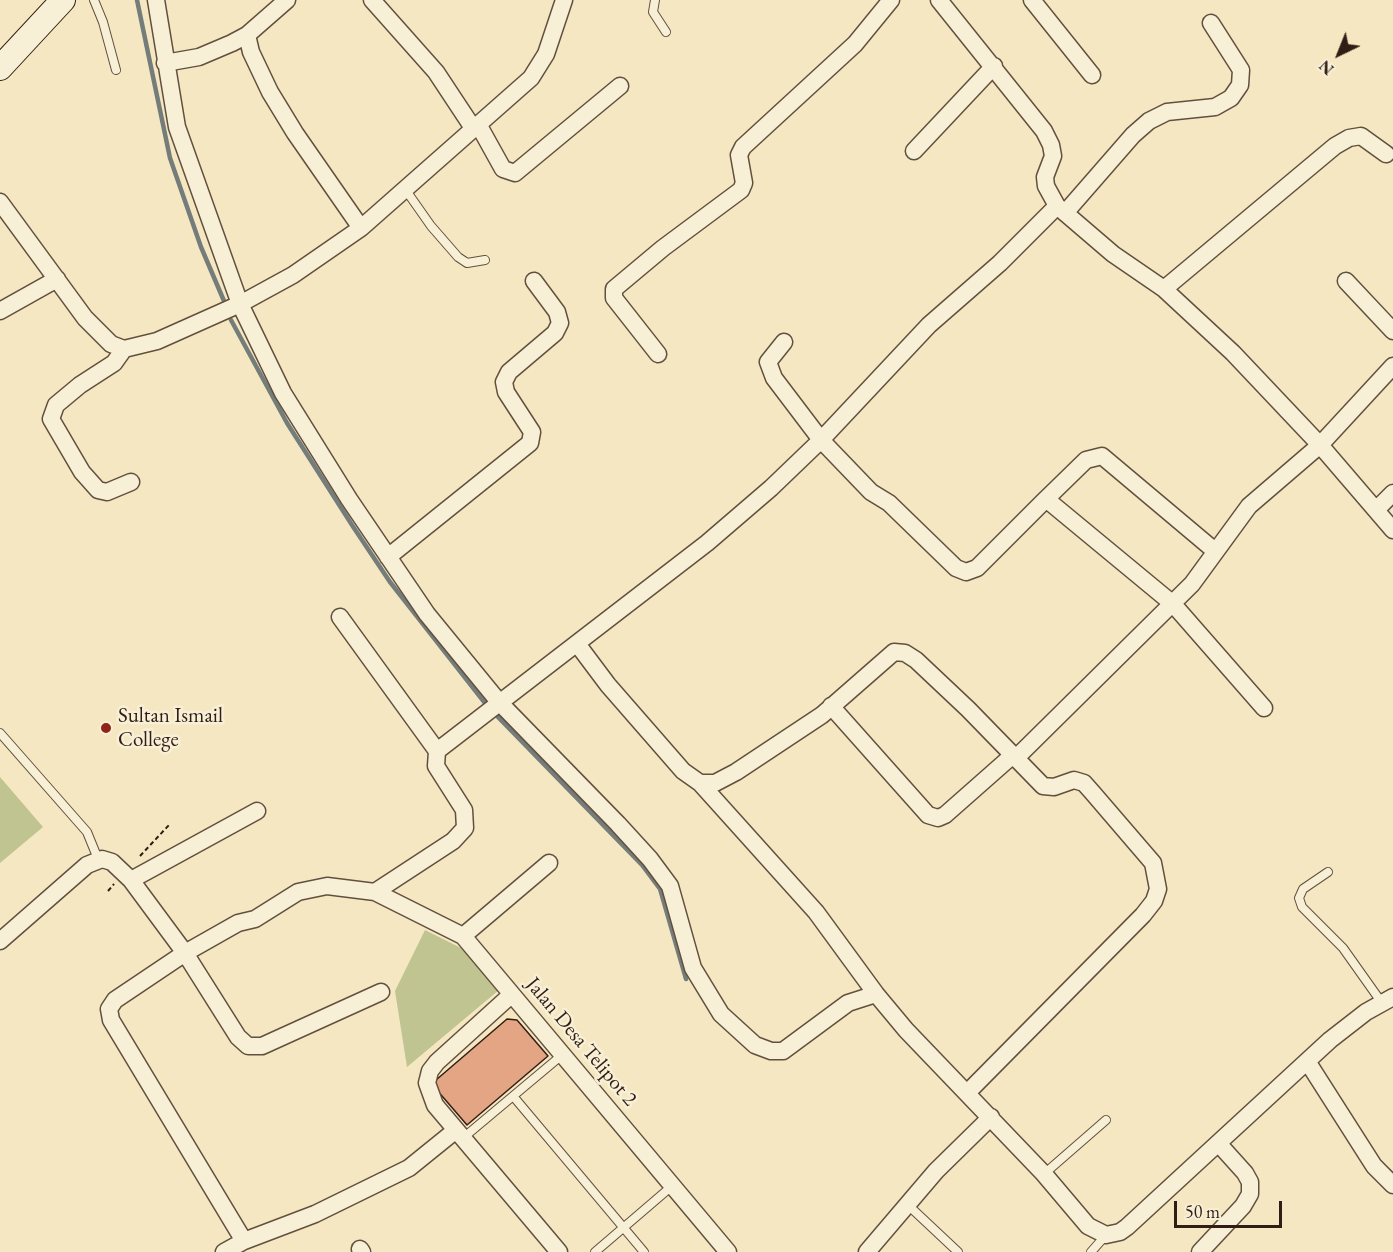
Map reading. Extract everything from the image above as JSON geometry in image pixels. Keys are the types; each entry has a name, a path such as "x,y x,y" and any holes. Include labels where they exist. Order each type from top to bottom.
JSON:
{"main road":[{"path":"0,68 63,0"}],"street":[{"path":"156,0 177,127 240,304 284,393 349,500 427,614 499,702 618,824 670,886 693,968 706,993 738,1032 755,1045 771,1051 783,1052 848,1003 876,994"},
{"path":"165,63 199,57 247,35 287,0"},
{"path":"372,0 436,72 503,169 515,173 620,86"},
{"path":"0,202 98,334 111,344 124,349 157,341 240,304 293,275 362,228 531,78 546,54 564,0"},
{"path":"658,354 614,298 614,289 663,248 741,190 744,183 739,155 743,147 855,44 891,0"},
{"path":"939,0 994,66 1052,145 1053,156 1045,177 1046,186 1061,209 1113,254 1164,289 1233,353 1320,445 1393,530"},
{"path":"1032,0 1092,75"},
{"path":"437,751 499,702 578,645 707,543 820,440 921,332 1061,209 1149,121 1167,112 1215,107 1232,98 1240,85 1241,70 1211,23"},
{"path":"247,35 251,52 270,92 295,133 362,228"},
{"path":"914,151 994,66"},
{"path":"1164,289 1335,146 1348,138 1361,136 1386,154"},
{"path":"0,311 57,279"},
{"path":"388,557 530,443 532,432 506,392 504,382 509,372 555,333 560,323 557,312 534,281"},
{"path":"1346,281 1393,331"},
{"path":"784,342 768,362 774,378 820,440 871,492 889,503 960,571 966,572 977,568 1086,460 1102,456 1215,551"},
{"path":"124,349 114,363 80,385 57,405 51,419 82,472 98,490 107,492 131,482"},
{"path":"831,706 928,815 938,818 945,815 1015,757 1173,604 1192,584 1249,506 1320,445 1393,366"},
{"path":"1376,510 1393,493"},
{"path":"1046,498 1173,604 1264,708"},
{"path":"340,617 437,751 436,766 464,810 465,828 453,841 375,892"},
{"path":"578,645 608,685 682,771 700,783 816,912 876,994 906,1030 1044,1174 1088,1226 1106,1235 1120,1232 1127,1227 1307,1061 1366,1012 1388,1000"},
{"path":"700,783 715,783 736,772 831,706 885,658 894,652 905,653 969,709 1043,786 1054,787 1074,780 1084,783 1153,863 1158,889 1154,901 1143,915 967,1093"},
{"path":"130,880 257,811"},
{"path":"0,941 87,865 98,859 112,862 130,880 185,953 238,1037 248,1047 262,1046 381,992"},
{"path":"463,936 549,863"},
{"name":"Jalan Desa Telipot 2","path":"244,1240 109,1014 109,1009 115,1000 185,953 238,923 255,919 306,889 327,886 375,892 463,936 728,1252"},
{"path":"512,995 436,1062 430,1071 427,1083 429,1094 559,1252"},
{"path":"1307,1061 1374,1166 1393,1185"},
{"path":"867,1252 936,1170 991,1117"},
{"path":"224,1252 244,1240 315,1214 408,1168 460,1134"},
{"path":"1200,1252 1243,1206 1250,1194 1250,1182 1245,1173 1218,1143"}],"lane":[{"path":"94,0 103,22 116,69"},
{"path":"655,0 653,12 666,32"},
{"path":"405,189 431,226 458,257 467,263 484,260"},
{"path":"0,733 87,832 98,859"},
{"path":"1328,872 1303,889 1299,898 1302,907 1343,948 1388,1000"},
{"path":"460,1134 513,1096 562,1054"},
{"path":"513,1096 644,1252"},
{"path":"1044,1174 1106,1120"},
{"path":"595,1252 672,1186"},
{"path":"908,1205 958,1252"},
{"path":"1090,1252 1106,1235"}],"green space":[{"path":"0,777 43,827 0,863"},
{"path":"425,930 465,950 499,990 407,1067 395,991"}],"building":[{"path":"507,1019 517,1020 548,1056 467,1125 436,1089 436,1080"}],"waterway":[{"path":"137,0 170,158 201,247 224,301"},
{"path":"231,320 287,423 352,525 390,582 485,703"},
{"path":"497,716 642,865 660,889 686,979"}],"place":[{"name":"Sultan Ismail College","path":"106,728"}]}
